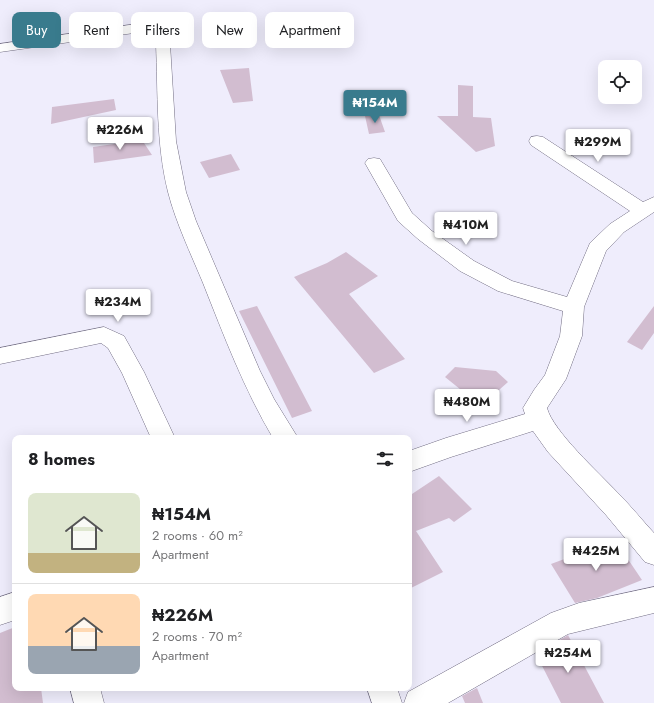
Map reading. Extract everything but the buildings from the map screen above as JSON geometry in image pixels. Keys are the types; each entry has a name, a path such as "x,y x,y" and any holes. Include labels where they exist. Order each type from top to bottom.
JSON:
{"street":[{"path":"0,48 150,26 157,30 163,44 168,141 177,192 187,221 249,371 265,404 284,435"},
{"path":"537,141 648,207 617,228 597,248 574,307 571,336 555,379 535,408 538,420 557,445 615,507 654,553"},
{"path":"374,163 405,217 425,235 467,266 506,286 574,307"},
{"path":"0,356 104,335 116,342 126,360 161,435"},
{"path":"412,461 446,448 538,420"},
{"path":"419,703 561,623 579,616 654,600"},
{"path":"0,611 12,607"},
{"path":"86,691 88,703"},
{"path":"383,691 387,703"}]}
